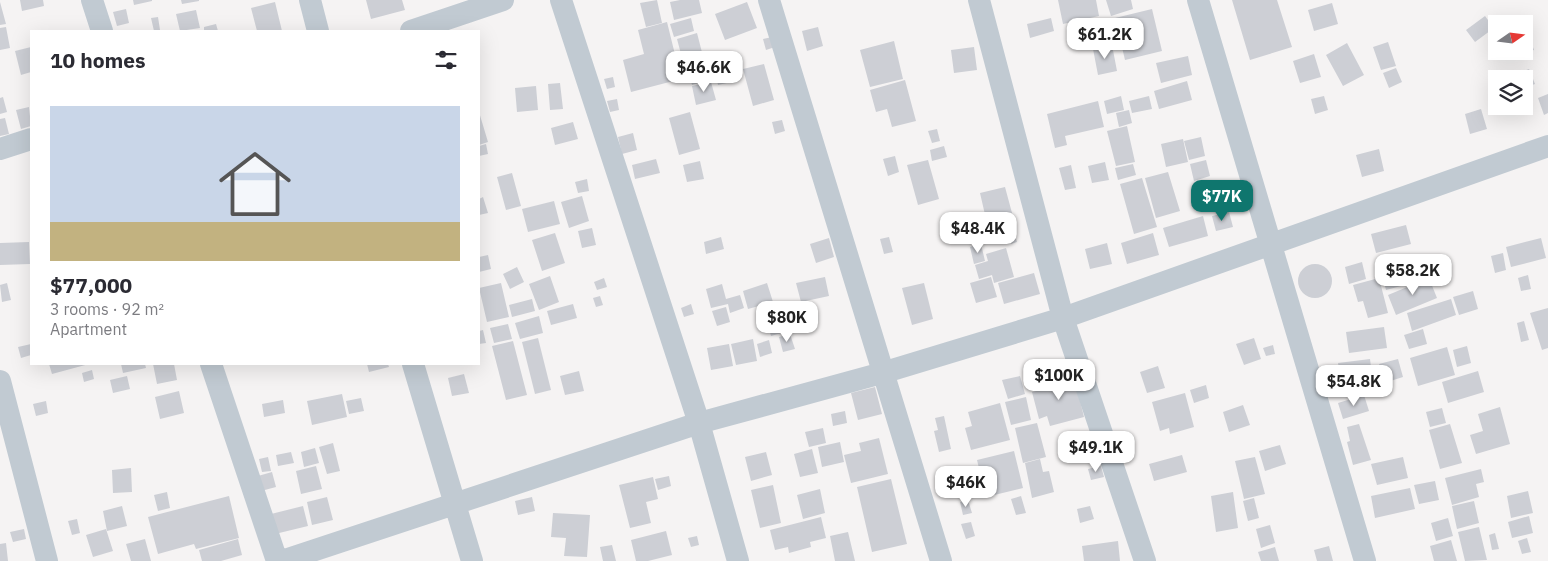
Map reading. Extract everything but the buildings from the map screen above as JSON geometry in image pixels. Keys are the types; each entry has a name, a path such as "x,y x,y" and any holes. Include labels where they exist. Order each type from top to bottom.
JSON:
{"street":[{"path":"92,0 102,30"},
{"path":"310,0 318,30"},
{"path":"414,30 503,0"},
{"path":"561,0 699,423 738,561"},
{"path":"769,0 941,561"},
{"path":"979,0 1063,318 1145,561"},
{"path":"1198,0 1365,561"},
{"path":"0,149 30,140"},
{"path":"282,561 699,423 882,373 1063,318 1548,146"},
{"path":"211,365 277,561"},
{"path":"413,365 453,503 472,561"},
{"path":"0,381 47,561"}]}
